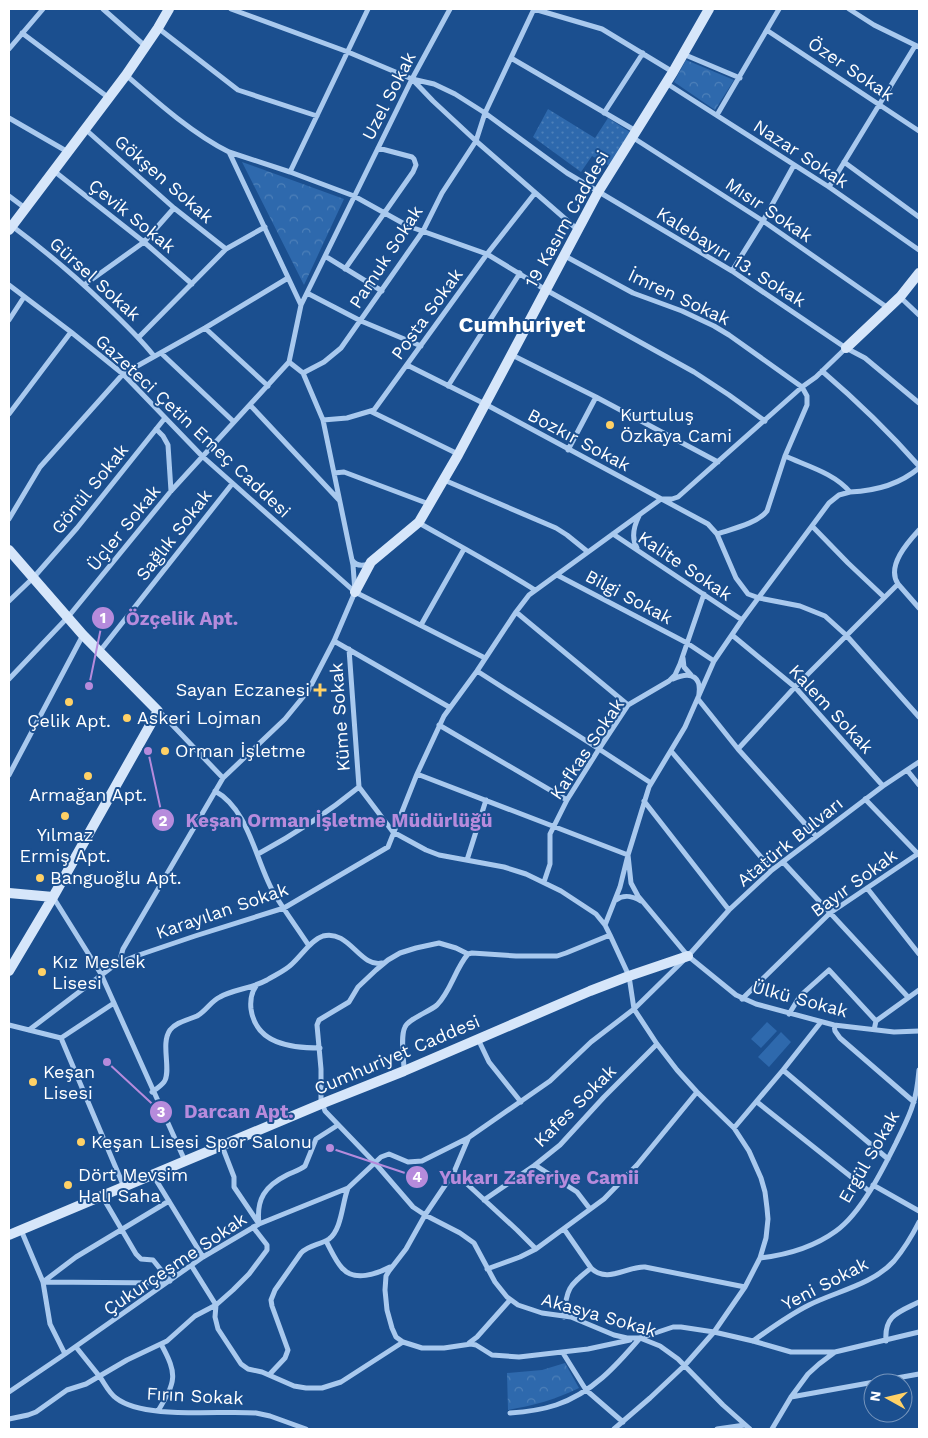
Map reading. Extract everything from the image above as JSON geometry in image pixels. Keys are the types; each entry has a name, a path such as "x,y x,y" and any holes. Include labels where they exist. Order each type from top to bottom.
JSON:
{"main road":[{"path":"10,228 126,75 169,9"},
{"name":"19 Kasım Caddesi","path":"355,592 371,562 418,522 429,504 486,404 598,192 673,72 709,9"},
{"path":"846,348 900,297 919,273"},
{"path":"9,550 68,617 160,713 9,980"},
{"path":"9,893 54,899"},
{"path":"9,971 54,899"},
{"name":"Cumhuriyet Caddesi","path":"9,1235 404,1071 478,1038 629,976 688,956"}],"street":[{"path":"9,49 43,9"},
{"path":"102,9 146,47"},
{"path":"231,9 348,52 412,79 476,141 578,230"},
{"path":"290,172 368,9"},
{"name":"Uzel Sokak","path":"289,362 301,305 412,79 450,9"},
{"path":"534,9 602,29 673,72"},
{"name":"Pamuk Sokak","path":"303,373 333,356 345,344 422,231 450,181 476,141 485,113 534,9"},
{"path":"717,115 768,31 779,9"},
{"path":"829,188 917,47 849,9"},
{"path":"158,28 238,90 317,116"},
{"name":"Özer Sokak","path":"768,31 919,131"},
{"path":"22,33 109,98"},
{"path":"604,113 643,53"},
{"path":"683,54 740,78"},
{"name":"Mısır Sokak","path":"511,58 604,113 889,308"},
{"path":"126,75 200,134 229,152 354,196 402,223 487,254 546,290 694,372 765,421"},
{"name":"Kalebayırı 13. Sokak","path":"412,79 439,86 485,113 567,173 732,271 846,348 865,358 919,403"},
{"name":"Nazar Sokak","path":"666,83 829,188 919,250"},
{"path":"9,118 68,152"},
{"name":"Gökşen Sokak","path":"85,129 174,208 226,249"},
{"path":"345,269 406,183 416,165 412,157 378,148"},
{"path":"229,152 301,305"},
{"path":"844,162 919,217"},
{"path":"732,271 763,221 794,165"},
{"name":"Çevik Sokak","path":"54,170 144,242 192,284"},
{"name":"Posta Sokak","path":"372,412 487,254 535,193"},
{"path":"9,196 26,208"},
{"path":"84,285 144,242 174,208"},
{"path":"139,338 226,249 265,227"},
{"name":"Gürsel Sokak","path":"10,228 29,238 84,285 139,338 154,356"},
{"path":"325,256 382,291"},
{"name":"İmren Sokak","path":"565,256 634,293 682,311 714,326 802,387"},
{"path":"448,386 520,273"},
{"path":"9,519 40,467 123,374 288,278"},
{"name":"Gazeteci Çetin Emeç Caddesi","path":"9,285 123,374 202,456 355,592 485,658"},
{"path":"307,293 361,321 421,346"},
{"path":"9,320 24,296"},
{"path":"900,297 919,315"},
{"path":"205,328 268,386"},
{"path":"9,414 71,332"},
{"name":"Karayılan Sokak","path":"29,1030 101,974 122,961 284,908 388,847 439,725 524,601 535,590 661,499 678,497 846,348"},
{"path":"161,353 234,422"},
{"path":"511,355 718,462"},
{"path":"122,961 123,949 223,778 279,725 298,704 313,683 355,592 352,560 323,420 303,373 289,362"},
{"name":"Üçler Sokak","path":"9,679 68,617 202,456 289,362"},
{"name":"Bozkır Sokak","path":"407,365 486,404 708,524 717,534"},
{"path":"605,925 620,887 644,801 651,783 685,727 714,662 742,620 832,500 839,495 850,492 868,491 881,487 908,476 919,467 875,419 822,371"},
{"path":"802,387 807,396 807,406 785,456 764,515 756,520 717,534 738,582 748,594 820,612 846,635 919,717"},
{"path":"568,450 596,398"},
{"path":"250,405 339,500"},
{"path":"323,420 347,418 372,412 458,454"},
{"name":"Gönül Sokak","path":"9,601 34,577 77,528 165,418"},
{"path":"156,429 168,445 172,491"},
{"path":"785,456 833,477 850,492"},
{"path":"334,474 344,472 429,504"},
{"path":"443,480 556,528 588,552"},
{"name":"Sağlık Sokak","path":"100,651 232,484"},
{"path":"639,551 634,544 633,535 635,525 642,513"},
{"path":"418,522 535,590"},
{"path":"812,526 848,564 884,597"},
{"path":"919,530 901,553 894,572 895,580 919,608"},
{"name":"Kalite Sokak","path":"613,534 742,620"},
{"path":"421,625 464,549"},
{"path":"352,560 359,565 371,562"},
{"name":"Bilgi Sokak","path":"557,575 687,643 714,662"},
{"path":"738,749 795,687 898,584"},
{"name":"Kafkas Sokak","path":"544,882 550,868 549,838 567,800 628,705 669,681 678,670 704,594"},
{"path":"516,612 628,705"},
{"path":"9,776 84,634"},
{"name":"Kalem Sokak","path":"732,635 795,687 883,786"},
{"path":"334,641 450,707"},
{"path":"687,643 683,663 687,672 695,678 700,687 698,699 738,749 816,836"},
{"name":"Küme Sokak","path":"349,649 359,787 393,832"},
{"path":"477,671 651,783"},
{"path":"669,681 684,675 702,681 707,679"},
{"path":"160,713 223,778"},
{"path":"439,725 567,800"},
{"path":"671,751 772,870"},
{"name":"Atatürk Bulvarı","path":"634,1009 688,956 729,910 772,870 865,799 919,762"},
{"path":"907,770 919,785"},
{"path":"418,774 628,855"},
{"path":"258,854 308,826 359,787"},
{"path":"215,791 225,797 235,809 258,854 275,895 309,946"},
{"path":"865,799 919,854"},
{"path":"467,860 486,800"},
{"path":"644,801 729,910"},
{"path":"393,832 433,852 515,870 544,882 592,911 605,925 629,976 634,1009 677,1070 734,1128 755,1162 765,1192 768,1219 766,1238 760,1258 745,1287 714,1332 685,1365 614,1429"},
{"name":"Bayır Sokak","path":"742,999 830,913 919,854"},
{"name":"Ülkü Sokak","path":"628,855 632,886 643,903 688,956 742,999 834,1025 874,1030 919,1031"},
{"path":"782,862 908,997"},
{"path":"868,888 919,954"},
{"path":"614,902 620,897 628,896 643,903"},
{"path":"54,899 101,974 152,1092 185,1161"},
{"path":"322,1104 318,1022 349,1002 358,987 383,963 400,953 435,943 450,945 468,954 557,956 610,935"},
{"path":"152,1092 166,1078 166,1044 168,1033 172,1028 200,1014 219,997 257,985 286,969 321,937 335,936 345,941 371,962 376,964 383,963"},
{"path":"404,1071 403,1036 405,1027 410,1021 428,1011 440,1001 468,954"},
{"path":"790,1014 800,996 829,970 876,1021"},
{"path":"251,996 257,985"},
{"path":"244,989 250,990 255,1022 264,1033 290,1046 320,1048"},
{"path":"874,1030 876,1021 919,990"},
{"path":"9,1025 61,1038 114,1003"},
{"path":"375,1162 389,1154 408,1162 418,1162 468,1138 550,1081 591,1042 634,1009"},
{"path":"734,1128 821,1022"},
{"path":"834,1025 835,1031 840,1038 914,1102"},
{"path":"61,1038 124,1186"},
{"path":"478,1038 489,1062 522,1102"},
{"name":"Kafes Sokak","path":"484,1200 534,1165 564,1141 604,1097 657,1044"},
{"path":"783,1070 888,1159"},
{"name":"Ergül Sokak","path":"760,1258 792,1252 807,1246 830,1235 848,1220 873,1185 908,1119 914,1102 919,1070"},
{"path":"487,1269 536,1249 604,1199 636,1165 697,1092"},
{"path":"757,1102 869,1191"},
{"name":"Akasya Sokak","path":"322,1104 327,1114 375,1162 409,1203 425,1215 471,1240 480,1252 487,1269 510,1300 542,1313 580,1320 621,1338 640,1338 660,1346 685,1365 723,1405 750,1429"},
{"path":"258,1224 258,1208 263,1193 279,1179 305,1166 316,1139 338,1125"},
{"path":"385,1286 387,1274 411,1241 425,1215 454,1172 468,1138"},
{"path":"222,1146 234,1177 234,1187 258,1224"},
{"name":"Çukurçeşme Sokak","path":"9,1392 203,1257 258,1224 348,1188 375,1162"},
{"path":"534,1165 577,1192 590,1209"},
{"path":"454,1172 536,1249"},
{"path":"153,1175 203,1257"},
{"path":"873,1185 919,1211"},
{"path":"269,1376 285,1358 288,1350 272,1306 271,1300 275,1290 301,1253 310,1246 326,1241 331,1237 337,1228 348,1188"},
{"path":"102,1196 139,1258 153,1260 168,1282"},
{"path":"43,1282 76,1257 169,1201"},
{"name":"Yeni Sokak","path":"753,1340 791,1315 854,1287 883,1270 893,1262 904,1248 919,1222"},
{"path":"9,1418 36,1412 63,1392 86,1384 127,1360 161,1344 176,1334 196,1316 216,1305 249,1274 267,1250 267,1245 253,1227"},
{"path":"564,1229 591,1268 597,1273 606,1276 636,1267 650,1267 745,1287"},
{"path":"21,1230 43,1282 50,1324 65,1354"},
{"path":"326,1241 344,1270 352,1275 376,1274 382,1277 385,1286 387,1310 396,1337 403,1342 422,1348 475,1344 488,1353 503,1356 529,1357 588,1349 640,1338 676,1327 753,1340 792,1352 835,1352 919,1332"},
{"path":"191,1265 216,1305 215,1316 217,1326 241,1364 248,1369 300,1387 328,1387 341,1382 403,1342"},
{"path":"371,1274 381,1272 393,1266"},
{"path":"564,1317 568,1290 574,1282 591,1268"},
{"path":"43,1282 168,1282"},
{"path":"468,1344 477,1337 510,1300"},
{"path":"886,1341 886,1327 892,1317 919,1302"},
{"path":"477,1337 476,1343 479,1347"},
{"path":"510,1414 555,1406 574,1398 608,1374 640,1338"},
{"path":"158,1411 170,1390 174,1376 171,1362 161,1344"},
{"name":"Fırın Sokak","path":"76,1347 111,1394 137,1407 158,1411 256,1413 306,1429"},
{"path":"772,1429 808,1374 835,1352"},
{"path":"563,1353 586,1390 623,1422"},
{"path":"791,1398 919,1374"},
{"path":"717,1429 745,1425"}],"green space":[{"path":"686,60 734,80 715,110 674,82"},
{"path":"548,109 595,138 608,118 630,132 610,166 592,156 581,172 533,137"},
{"path":"242,162 344,199 304,285"},
{"path":"767,1022 777,1031 761,1048 751,1039"},
{"path":"781,1032 791,1042 769,1067 758,1057"},
{"path":"565,1363 579,1388 544,1402 508,1410 507,1373 542,1370"}],"place":[{"name":"Kurtuluş Özkaya Cami","path":"610,425"},
{"name":"Özçelik Apt.","path":"89,686"},
{"name":"Sayan Eczanesi","path":"320,690"},
{"name":"Çelik Apt.","path":"69,702"},
{"name":"Askeri Lojman","path":"127,718"},
{"name":"Keşan Orman İşletme Müdürlüğü","path":"148,751"},
{"name":"Orman İşletme","path":"165,751"},
{"name":"Armağan Apt.","path":"88,776"},
{"name":"Yılmaz Ermiş Apt.","path":"65,816"},
{"name":"Banguoğlu Apt.","path":"40,878"},
{"name":"Kız Meslek Lisesi","path":"42,972"},
{"name":"Darcan Apt.","path":"107,1062"},
{"name":"Keşan Lisesi","path":"33,1082"},
{"name":"Keşan Lisesi Spor Salonu","path":"81,1142"},
{"name":"Yukarı Zaferiye Camii","path":"330,1148"},
{"name":"Dört Mevsim Halı Saha","path":"68,1185"}],"district":[{"name":"Cumhuriyet","path":"522,324"}]}
